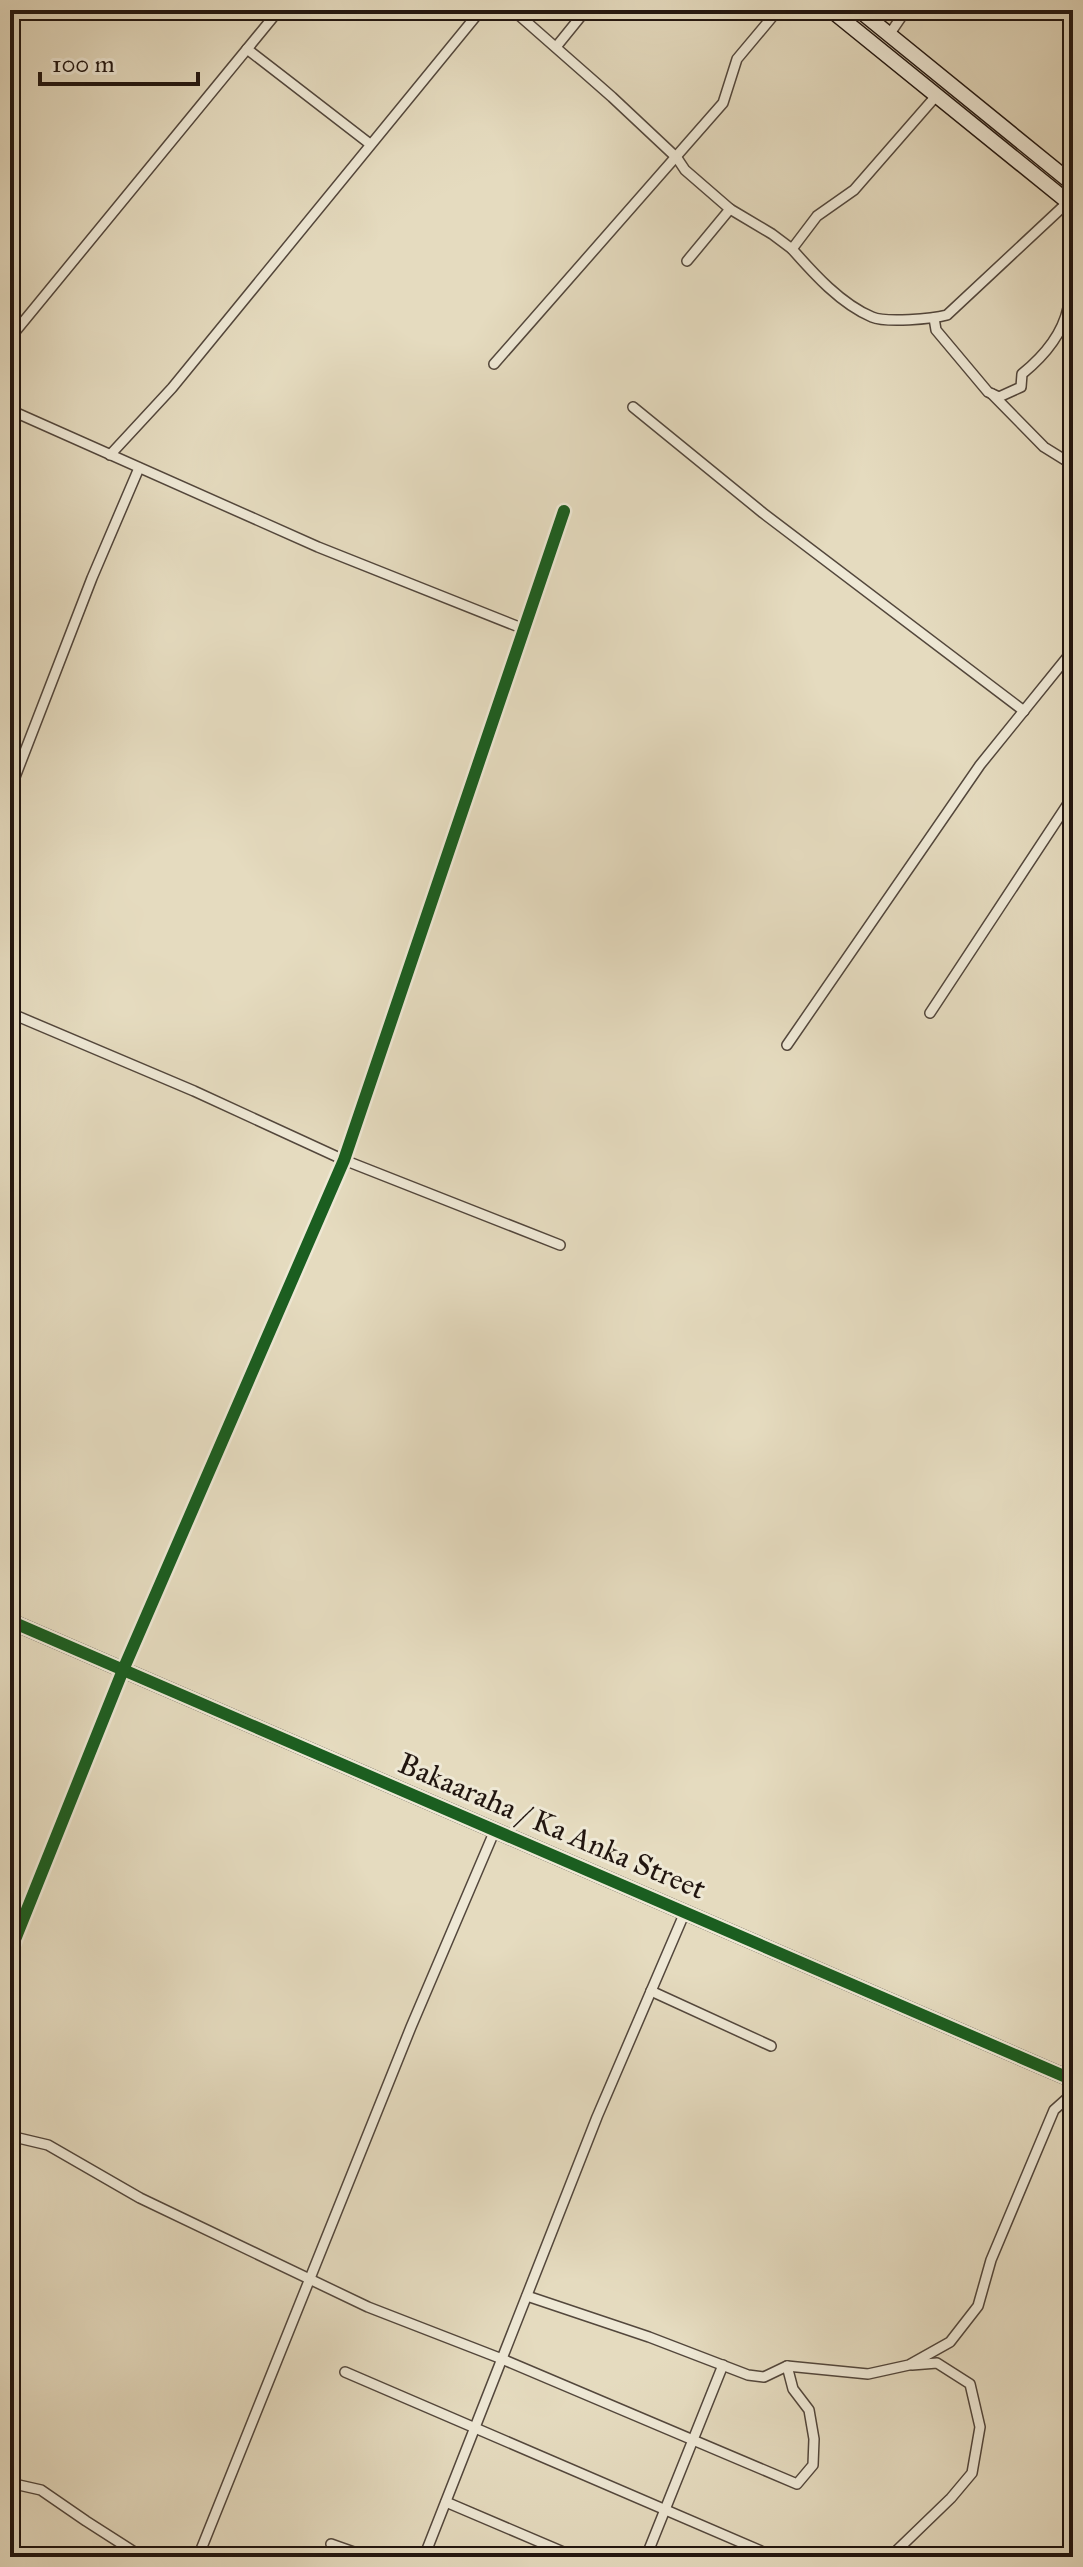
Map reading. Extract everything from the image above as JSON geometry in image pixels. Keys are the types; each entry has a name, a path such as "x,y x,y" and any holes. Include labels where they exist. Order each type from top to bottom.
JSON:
{"street":[{"path":"10,338 279,10"},
{"path":"110,455 172,388 481,10"},
{"path":"513,10 677,158 685,170 730,209 792,249 824,285 874,319 947,315 1071,204 831,10"},
{"path":"556,47 586,10"},
{"path":"494,364 723,103 737,59 778,10"},
{"path":"859,10 1073,184"},
{"path":"889,35 906,10"},
{"path":"247,49 370,144"},
{"path":"792,249 817,216 854,190 936,96"},
{"path":"687,261 730,209"},
{"path":"992,394 999,397 1021,387 1022,374 1045,356 1068,311 1073,283"},
{"path":"934,318 936,330 992,394 1044,447 1072,466"},
{"path":"633,407 763,513 1024,711"},
{"path":"10,410 318,547 524,629"},
{"path":"10,790 92,578 139,468"},
{"path":"10,1952 123,1670 344,1160 564,511"},
{"path":"787,1045 980,765 1073,650"},
{"path":"930,1013 1073,796"},
{"path":"10,1013 194,1091 344,1160 560,1245"},
{"name":"Bakaaraha / Ka Anka Street","path":"10,1621 1073,2080"},
{"path":"198,2557 411,2027 495,1830"},
{"path":"424,2557 597,2117 685,1912"},
{"path":"651,1991 771,2046"},
{"path":"909,2365 950,2342 978,2306 991,2260 1054,2110 1073,2093"},
{"path":"10,2136 48,2145 140,2198 368,2307 502,2359 797,2484 813,2465 814,2439 809,2410 793,2389 787,2366"},
{"path":"527,2296 748,2375 764,2377 787,2366 868,2374 909,2365 937,2363 970,2384 980,2427 972,2473 951,2498 890,2557"},
{"path":"646,2557 723,2365"},
{"path":"345,2372 775,2557"},
{"path":"10,2483 41,2490 136,2553 149,2557"},
{"path":"446,2502 575,2557"},
{"path":"331,2544 368,2557"}],"cycle path":[{"path":"10,1952 123,1670 344,1160 564,511"},
{"path":"10,1621 1073,2080"}]}
